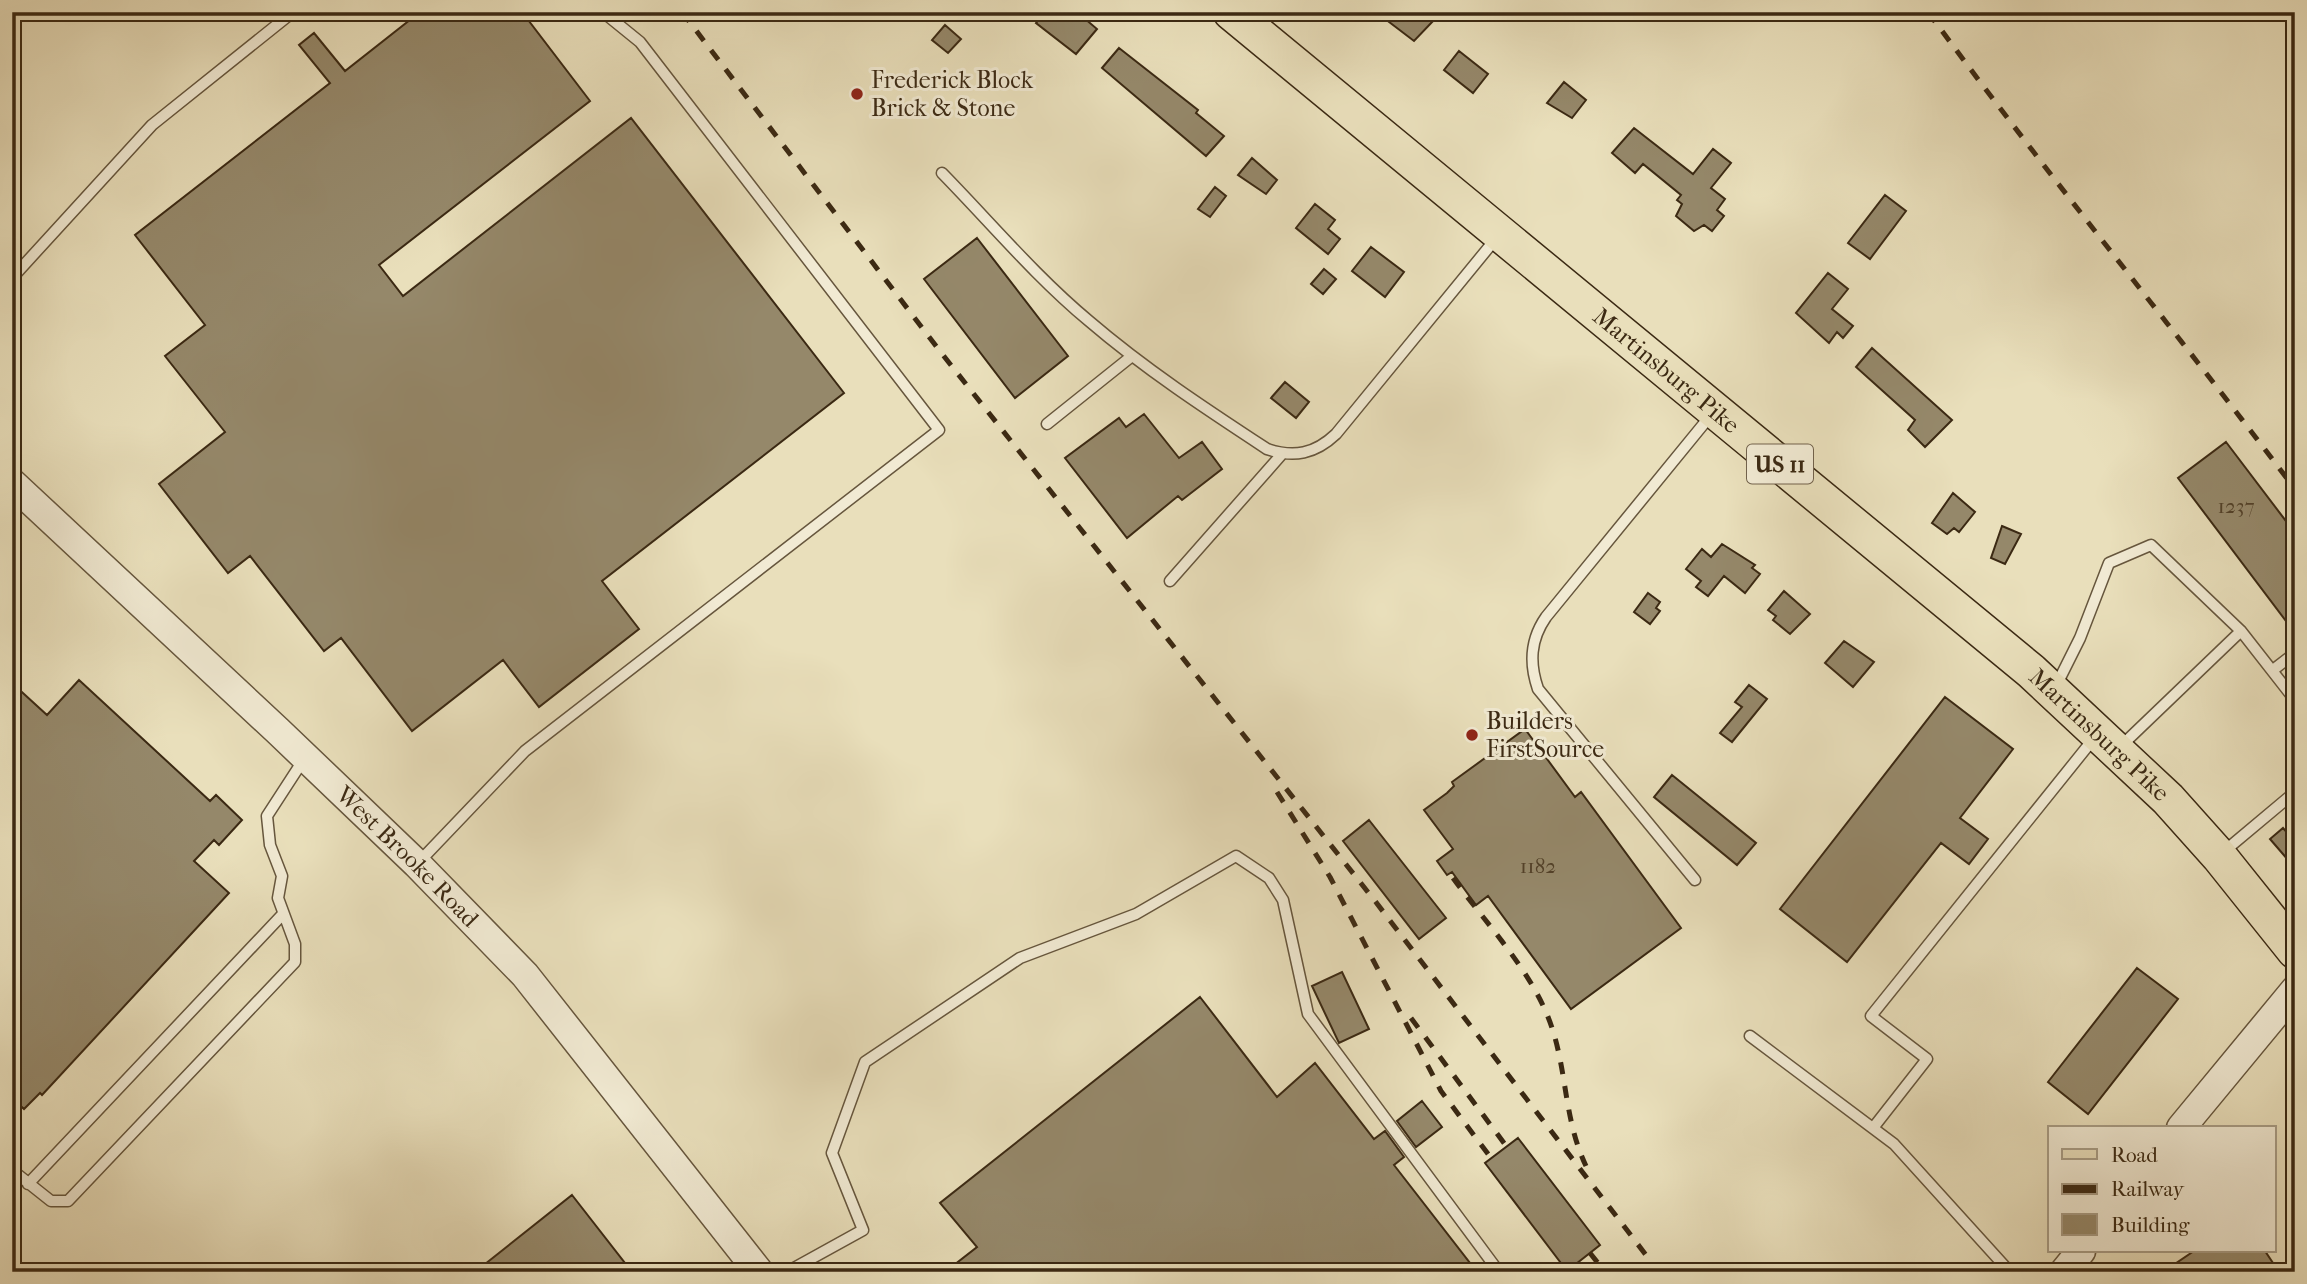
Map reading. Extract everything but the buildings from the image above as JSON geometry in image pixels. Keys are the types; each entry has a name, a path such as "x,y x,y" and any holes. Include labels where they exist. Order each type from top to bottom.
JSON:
{"main road":[{"name":"Martinsburg Pike","path":"1231,12 2053,691 2168,799 2219,856 2295,951"}],"street":[{"name":"West Brooke Road","path":"12,483 417,864 525,975 758,1272"},
{"path":"2183,1126 2295,990"},
{"path":"2064,1272 2080,1252"}],"lane":[{"path":"12,278 152,125 293,12"},
{"path":"417,864 525,751 939,430 640,42 603,12"},
{"path":"942,173 1086,319 1132,356 1267,449 1282,454 1313,451 1336,434 1499,233"},
{"path":"1047,424 1132,356"},
{"path":"1695,880 1538,689 1531,655 1535,638 1546,617 1715,410"},
{"path":"1170,581 1282,454"},
{"path":"2053,691 2080,638 2109,563 2151,545 2241,631 2295,700"},
{"path":"1873,1128 1927,1059 1871,1016 2108,741 2241,631"},
{"path":"2273,670 2295,653"},
{"path":"12,1170 51,1201 68,1201 295,962 295,944 278,898 282,876 270,845 267,816 283,786 305,757"},
{"path":"2219,856 2295,792"},
{"path":"788,1272 863,1230 832,1153 865,1062 1020,958 1136,914 1236,856 1269,878 1283,900 1308,1014 1499,1272"},
{"path":"28,1184 283,914"},
{"path":"1750,1036 1873,1128 1906,1157 2010,1272"}],"railway":[{"path":"682,12 939,350 1375,901 1659,1272"},
{"path":"1928,12 2295,489"},
{"path":"1277,792 1330,877 1441,1091 1491,1158"},
{"path":"1453,878 1523,970 1545,1010 1558,1048 1574,1133 1586,1166"},
{"path":"1411,1018 1507,1147"},
{"path":"1590,1253 1605,1272"},
{"path":"1574,1265 1579,1272"}],"place":[{"name":"Frederick Block Brick & Stone","path":"857,94"},
{"name":"Builders FirstSource","path":"1472,735"}]}
